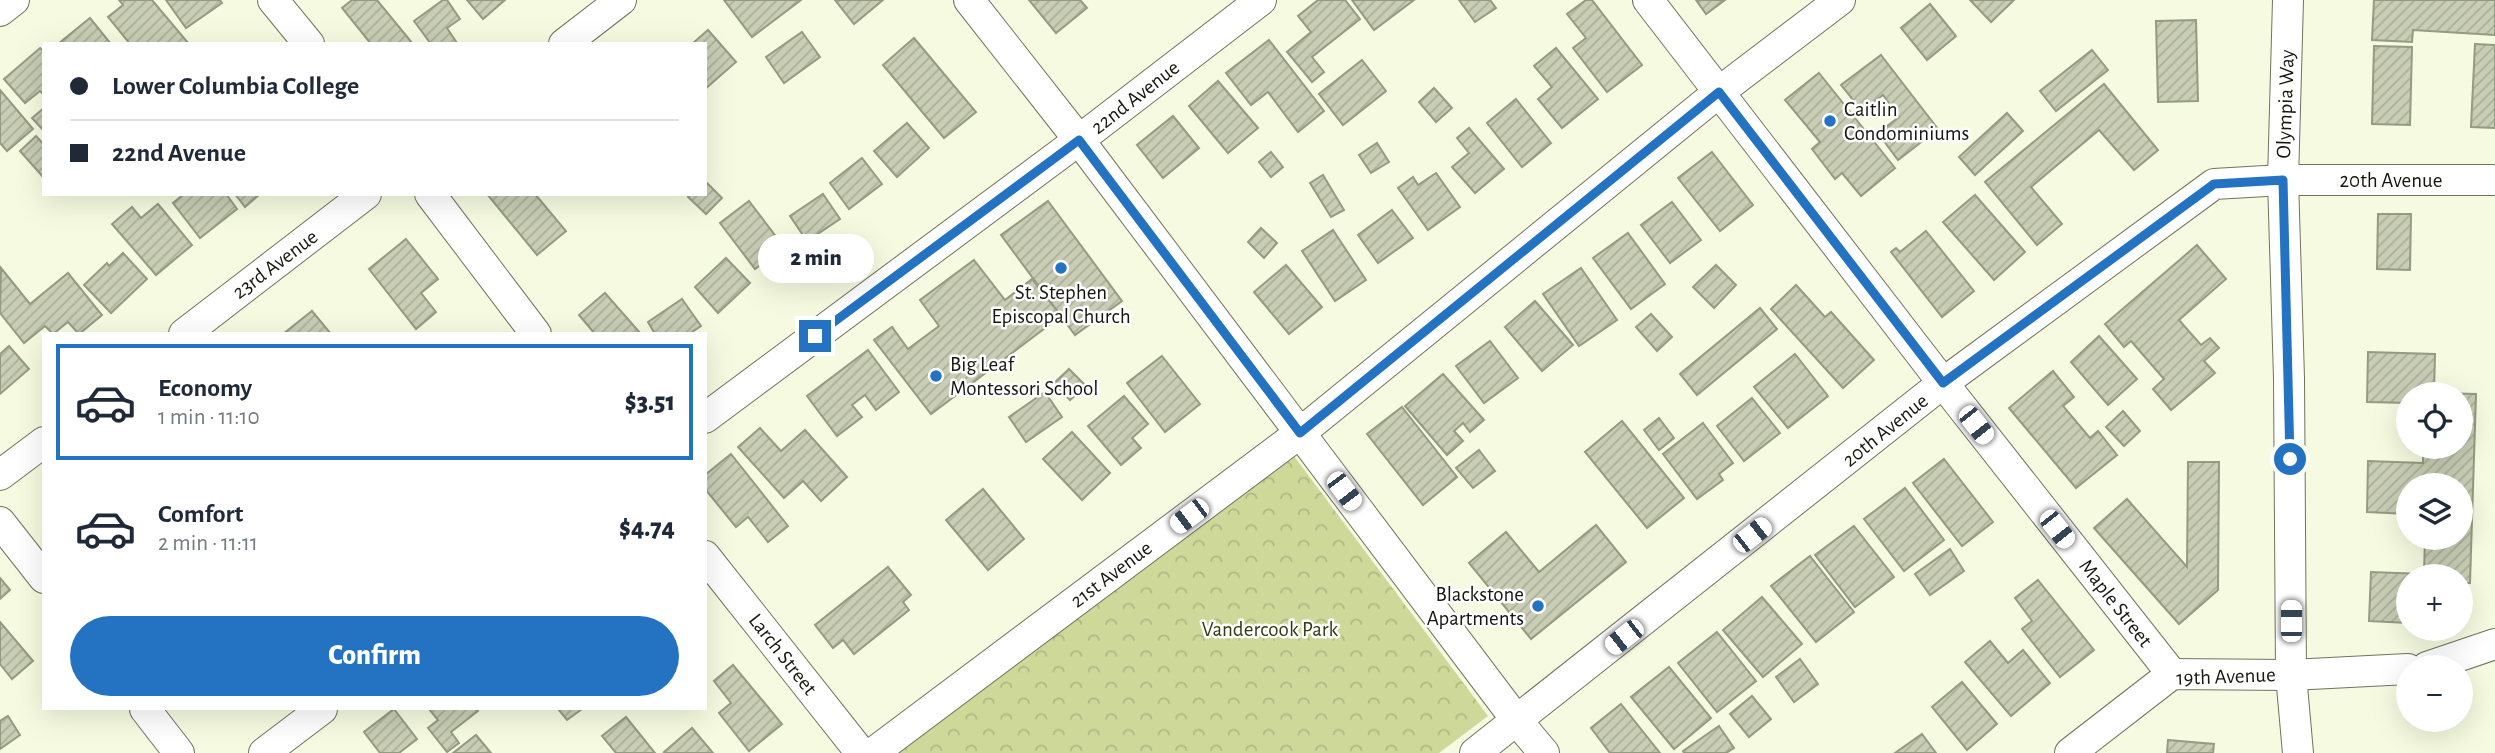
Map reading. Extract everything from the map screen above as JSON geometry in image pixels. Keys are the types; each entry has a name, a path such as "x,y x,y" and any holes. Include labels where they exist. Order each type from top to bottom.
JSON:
{"street":[{"path":"0,11 14,0"},
{"path":"273,0 307,42"},
{"path":"567,42 621,0"},
{"path":"969,0 1079,140 1544,753"},
{"name":"22nd Avenue","path":"707,417 1079,140 1261,0"},
{"name":"Maple Street","path":"1648,0 1943,383 2172,674"},
{"name":"21st Avenue","path":"873,753 1300,433 1719,92 1840,0"},
{"name":"Olympia Way","path":"2288,0 2283,180 2288,357 2291,675 2298,753"},
{"name":"20th Avenue","path":"1475,753 1518,722 1943,383 2214,184 2283,180 2492,180"},
{"name":"23rd Avenue","path":"187,332 363,196"},
{"path":"432,196 534,332"},
{"path":"0,475 42,444"},
{"path":"0,522 42,575"},
{"name":"Larch Street","path":"707,559 861,753"},
{"path":"2462,655 2495,644"},
{"name":"19th Avenue","path":"2070,753 2172,674 2291,675 2396,670"},
{"path":"146,710 179,753"},
{"path":"264,753 321,710"}],"green space":[{"name":"Vandercook Park","path":"1294,456 1488,716 1439,753 896,753"}],"building":[{"path":"119,0 152,0 187,42 128,42 108,17 123,5"},
{"path":"166,0 220,0 222,3 186,28"},
{"path":"352,0 377,0 411,42 369,42 342,8"},
{"path":"443,0 447,0 460,19 447,28 456,42 430,42 414,21"},
{"path":"467,0 505,0 483,19"},
{"path":"724,0 801,0 752,37"},
{"path":"835,0 883,0 854,24"},
{"path":"1029,0 1080,0 1087,8 1056,33"},
{"path":"1318,0 1345,0 1360,19 1312,57 1324,72 1312,82 1287,52 1311,32 1298,16"},
{"path":"1352,0 1414,0 1374,30"},
{"path":"1459,0 1490,0 1496,8 1475,22"},
{"path":"1586,0 1592,0 1642,65 1607,92 1573,48 1586,38 1567,14"},
{"path":"1696,0 1725,0 1706,14"},
{"path":"1970,0 2014,0 1991,22"},
{"path":"2374,0 2495,0 2495,35 2413,30 2412,42 2372,40"},
{"path":"1930,4 1956,36 1927,60 1901,28"},
{"path":"90,18 109,42 60,42"},
{"path":"2196,20 2198,101 2158,102 2156,21"},
{"path":"708,30 736,62 707,87 707,42 694,42"},
{"path":"802,32 820,57 784,83 766,57"},
{"path":"914,38 976,112 944,138 883,65"},
{"path":"1269,40 1324,111 1298,132 1268,92 1251,105 1226,73"},
{"path":"2475,44 2495,45 2495,128 2471,127"},
{"path":"2374,46 2412,47 2410,125 2372,124"},
{"path":"40,48 42,50 42,93 40,91 25,103 4,79"},
{"path":"1556,48 1598,99 1562,128 1538,99 1552,87 1534,66"},
{"path":"2092,50 2108,70 2056,111 2040,91"},
{"path":"1881,55 1938,129 1898,160 1878,133 1899,117 1883,95 1862,111 1841,85"},
{"path":"1362,60 1386,91 1343,125 1319,94"},
{"name":"Caitlin Condominiums","path":"1819,73 1895,168 1861,196 1842,173 1835,179 1812,149 1820,142 1785,100"},
{"path":"1218,81 1258,128 1228,153 1189,106"},
{"path":"2104,84 2158,150 2134,170 2099,130 2031,187 2062,224 2037,245 1985,182"},
{"path":"1434,88 1452,108 1436,122 1419,102"},
{"path":"0,90 33,129 7,151 0,143"},
{"path":"1516,99 1551,143 1522,167 1487,123"},
{"path":"42,110 42,129 32,118"},
{"path":"2007,113 2023,131 1975,175 1959,157"},
{"path":"1173,116 1199,148 1163,178 1137,145"},
{"path":"907,123 929,148 897,177 874,151"},
{"path":"1469,128 1504,169 1475,193 1452,167 1469,153 1457,138"},
{"path":"36,136 42,143 42,176 20,151"},
{"path":"1377,143 1389,162 1371,173 1359,155"},
{"path":"1271,152 1283,167 1271,177 1259,162"},
{"path":"1712,152 1753,205 1720,231 1678,178"},
{"path":"862,158 882,184 849,209 830,183"},
{"path":"1436,173 1460,207 1428,230 1398,188 1413,177 1418,185"},
{"path":"1323,175 1344,210 1331,217 1310,183"},
{"path":"707,183 722,198 706,214 688,197 707,196"},
{"path":"823,194 840,219 807,241 790,216"},
{"path":"1975,195 2025,252 1994,280 1943,222"},
{"path":"182,196 227,196 237,209 200,238 173,203"},
{"path":"237,196 258,196 245,207"},
{"path":"489,196 537,196 566,231 537,255"},
{"path":"749,201 784,247 755,269 720,223"},
{"name":"St. Stephen Episcopal Church","path":"1048,201 1122,301 1075,335 1001,235"},
{"path":"1672,202 1701,240 1670,263 1641,225"},
{"path":"158,204 192,245 156,275 112,224 132,207 141,218"},
{"path":"1392,210 1413,238 1378,263 1358,235"},
{"path":"2378,214 2411,214 2410,270 2377,269"},
{"path":"1261,228 1277,243 1264,258 1248,242"},
{"path":"1333,230 1366,280 1335,301 1302,251"},
{"path":"1926,231 1974,291 1942,317 1891,252 1896,248 1900,252"},
{"path":"1628,233 1665,284 1631,309 1593,258"},
{"path":"406,239 438,279 421,293 436,312 416,329 369,269"},
{"path":"2197,245 2226,279 2179,320 2201,345 2210,338 2219,348 2204,361 2215,373 2171,410 2153,389 2164,379 2131,341 2124,347 2105,324"},
{"path":"123,253 147,279 111,313 84,285 107,263 109,266"},
{"path":"726,258 750,283 718,313 695,287"},
{"path":"974,260 1005,300 1032,279 1061,316 931,414 874,340 892,327 908,349 939,326 920,300"},
{"path":"1286,265 1322,307 1289,334 1254,292"},
{"path":"1716,265 1736,285 1714,308 1693,287"},
{"path":"1,268 30,304 68,273 102,315 81,332 77,332 68,322 56,332 51,332 45,326 24,343 0,313"},
{"path":"1581,268 1617,320 1579,346 1543,294"},
{"path":"1796,285 1825,317 1831,312 1874,360 1843,388 1771,309"},
{"path":"605,293 639,332 593,332 579,315"},
{"path":"682,299 701,326 692,332 654,332 648,322"},
{"path":"1535,301 1573,345 1542,371 1505,327"},
{"path":"1760,308 1777,329 1697,395 1680,374"},
{"path":"312,311 329,332 286,332"},
{"path":"1651,314 1672,337 1657,351 1636,327"},
{"path":"2099,336 2137,379 2108,405 2071,362"},
{"path":"1490,341 1518,378 1484,403 1456,366"},
{"path":"9,346 29,369 0,394 0,354"},
{"path":"868,350 899,392 876,410 865,395 852,405 862,417 837,436 807,396"},
{"path":"2368,352 2435,354 2434,382 2396,382 2396,403 2367,402"},
{"path":"1795,354 1828,396 1788,428 1754,387"},
{"path":"1162,356 1200,404 1165,432 1127,383"},
{"path":"1069,369 1086,386 1070,400 1054,383"},
{"path":"2053,371 2074,397 2063,406 2090,438 2098,431 2117,455 2076,488 2009,408"},
{"path":"1443,374 1484,420 1470,432 1463,423 1454,431 1463,441 1447,455 1405,406"},
{"path":"1045,392 1062,417 1026,442 1009,417"},
{"path":"2473,394 2476,394 2473,488 2473,473 2396,473 2396,513 2367,512 2368,461 2423,463 2423,459 2473,459"},
{"path":"1124,396 1148,424 1132,438 1141,448 1121,465 1088,426"},
{"path":"1752,398 1780,433 1744,461 1717,426"},
{"path":"1402,407 1457,477 1423,505 1367,434"},
{"path":"2123,411 2140,431 2124,446 2106,427"},
{"path":"1659,418 1674,438 1659,450 1644,430"},
{"path":"1622,421 1684,498 1647,528 1585,452"},
{"path":"1703,423 1733,463 1719,474 1723,480 1697,499 1663,454"},
{"path":"760,428 781,451 805,430 847,477 821,501 803,481 784,498 738,447"},
{"path":"1072,432 1110,473 1082,500 1043,459"},
{"path":"1479,450 1495,471 1473,488 1456,468"},
{"path":"731,454 788,526 768,542 748,517 736,527 707,491 707,473"},
{"path":"1944,459 1993,522 1962,546 1913,483"},
{"path":"2188,462 2219,462 2218,590 2179,624 2094,528 2127,499 2187,567"},
{"path":"1905,488 1944,540 1904,571 1864,519"},
{"path":"983,489 1024,539 988,570 946,520"},
{"name":"Blackstone Apartments","path":"1596,525 1626,562 1531,639 1469,563 1506,532 1539,572"},
{"path":"1854,526 1894,577 1855,607 1815,555"},
{"path":"1950,549 1964,571 1930,595 1915,574"},
{"path":"2425,550 2471,550 2471,564 2424,564"},
{"path":"1810,556 1854,612 1816,642 1771,586"},
{"path":"888,567 911,595 903,602 909,610 854,654 843,640 833,648 815,625"},
{"path":"2371,572 2396,573 2396,622 2369,621"},
{"path":"0,578 10,590 0,599"},
{"path":"2038,580 2094,650 2060,677 2022,629 2032,621 2015,598"},
{"path":"1762,597 1802,644 1763,677 1723,630"},
{"path":"0,622 33,661 12,679 0,664"},
{"path":"1717,632 1756,681 1717,712 1678,663"},
{"path":"1990,641 2008,663 2023,650 2050,683 2011,716 1965,662"},
{"path":"1800,659 1818,684 1794,702 1776,677"},
{"path":"733,665 782,724 749,751 719,713 731,703 714,681"},
{"path":"1669,667 1711,718 1674,749 1631,697"},
{"path":"1962,682 1997,724 1967,750 1932,707"},
{"path":"1752,696 1771,719 1749,737 1730,714"},
{"path":"1621,704 1660,753 1610,753 1591,728"},
{"path":"395,710 417,739 399,753 380,753 364,732"},
{"path":"430,710 478,711 451,732 459,743 447,752 428,728 438,720"},
{"path":"559,710 581,710 567,720"},
{"path":"8,716 20,735 0,749 0,721"},
{"path":"626,717 655,753 616,753 602,736"},
{"path":"1719,726 1734,748 1726,753 1684,753 1683,751"},
{"path":"692,728 713,753 664,752"},
{"path":"1922,734 1936,753 1895,753"},
{"path":"476,735 491,753 453,753"},
{"path":"2168,740 2214,744 2213,753 2167,753"}],"place":[{"name":"Caitlin Condominiums","path":"1830,121"},
{"name":"St. Stephen Episcopal Church","path":"1061,268"},
{"name":"Big Leaf Montessori School","path":"936,376"},
{"name":"Blackstone Apartments","path":"1538,606"}],"route":[{"path":"815,336 1079,140 1300,433 1719,92 1943,383 2214,184 2283,180 2290,459"}]}
